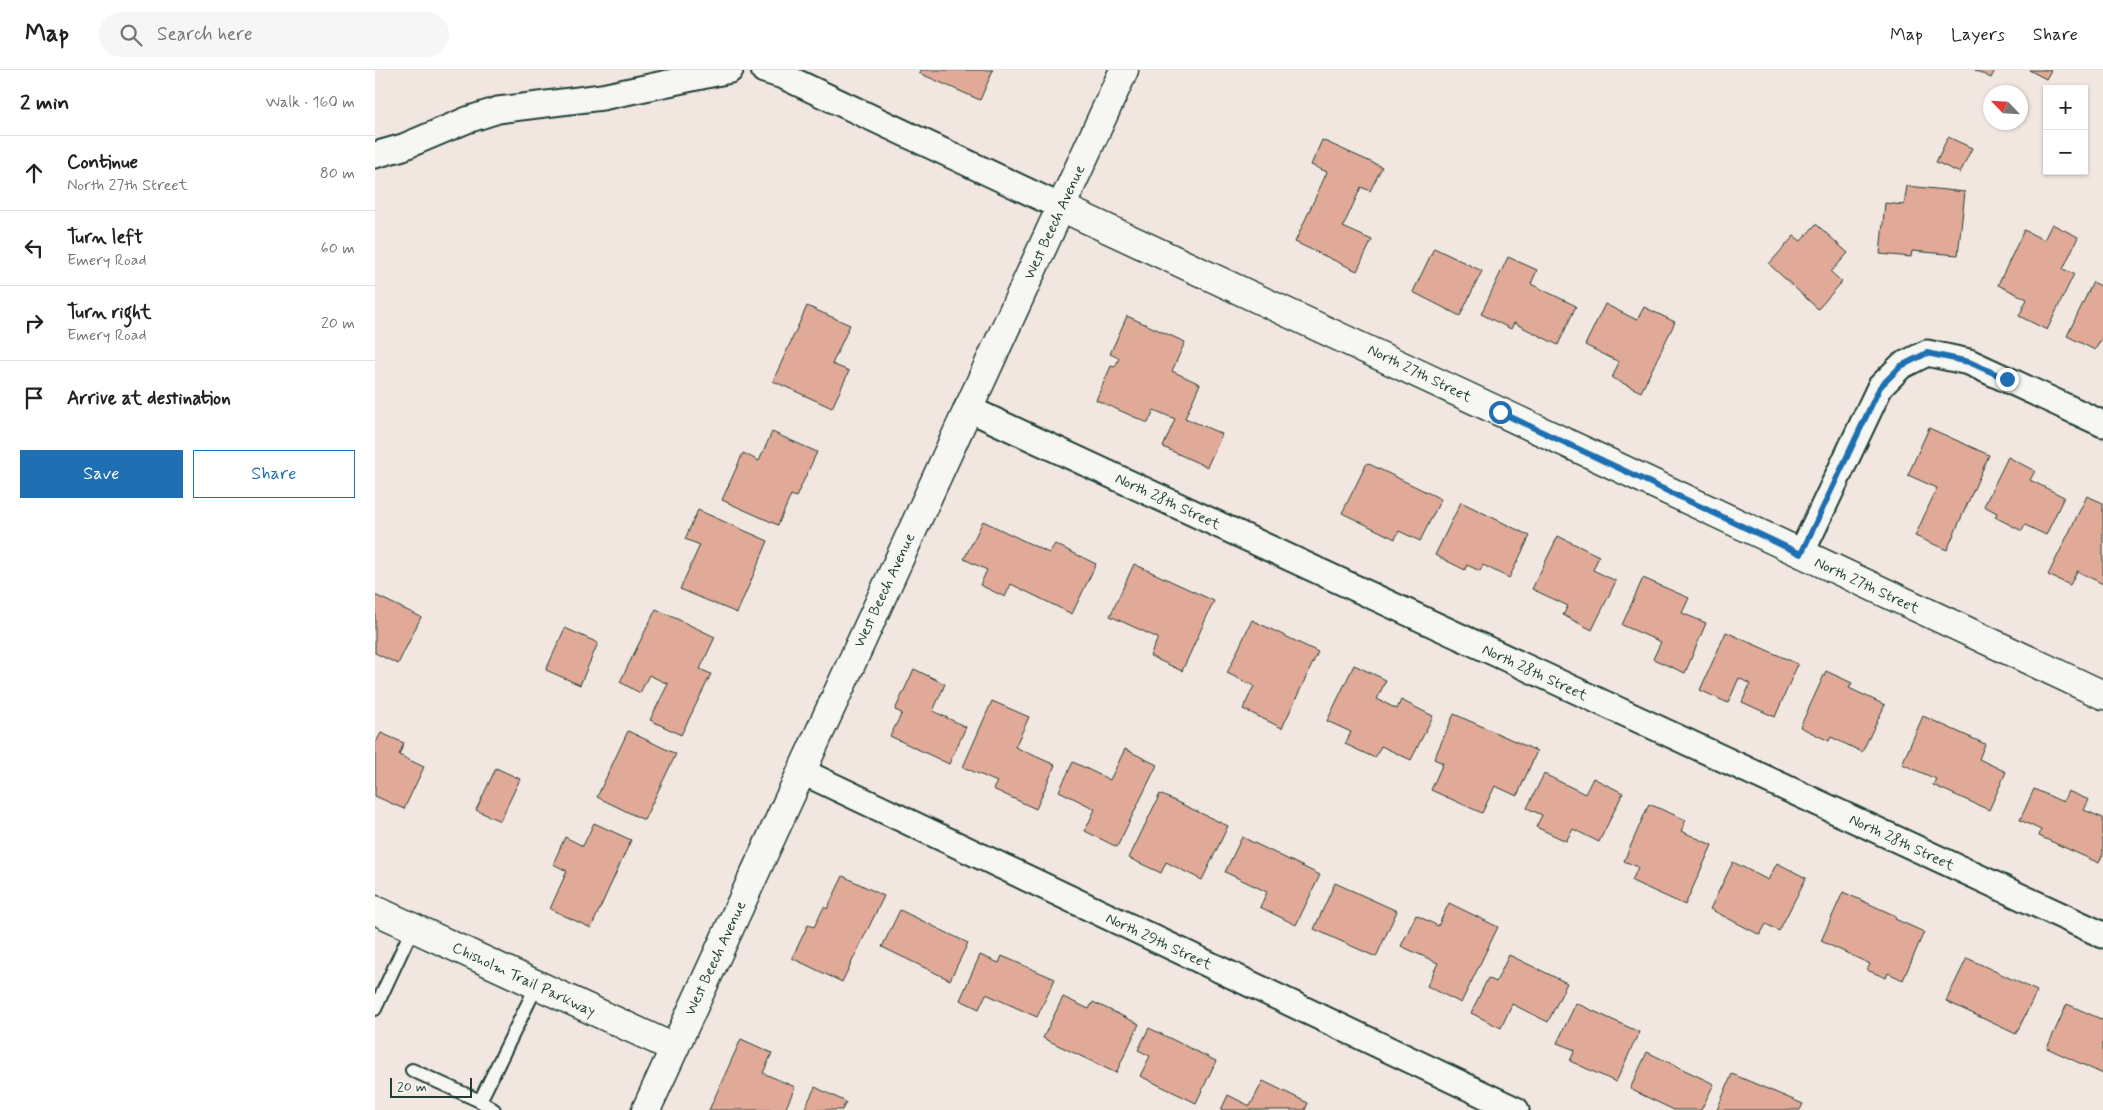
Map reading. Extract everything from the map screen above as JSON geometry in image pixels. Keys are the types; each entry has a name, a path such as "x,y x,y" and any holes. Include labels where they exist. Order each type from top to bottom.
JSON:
{"main road":[{"name":"West Beech Avenue","path":"645,1110 1124,70"},
{"name":"North 27th Street","path":"1061,207 1360,345 2103,695"},
{"name":"Chisholm Trail Parkway","path":"375,910 674,1048"}],"street":[{"path":"375,155 403,147 467,120 498,110 602,97 731,70"},
{"path":"764,70 783,76 1061,207"},
{"path":"1801,554 1880,387 1901,366 1927,353 1969,362 2103,424"},
{"name":"North 28th Street","path":"967,408 2103,936"},
{"name":"North 29th Street","path":"801,771 1516,1110"}],"lane":[{"path":"375,1009 413,927"},
{"path":"480,1101 537,985"},
{"path":"412,1070 480,1101 494,1110"}],"building":[{"path":"921,70 993,70 980,100 919,73"},
{"path":"1975,70 1995,70 1991,78"},
{"path":"2029,70 2051,70 2046,79"},
{"path":"1948,137 1972,148 1960,173 1936,162"},
{"path":"1322,140 1382,167 1370,191 1361,187 1343,227 1372,240 1357,271 1295,242 1327,172 1311,165"},
{"path":"1907,186 1965,192 1958,255 1912,251 1911,257 1880,254 1885,203 1904,205"},
{"path":"1816,224 1848,253 1831,272 1842,282 1818,309 1769,264 1794,236 1801,241"},
{"path":"2052,224 2078,237 2063,269 2074,274 2047,330 2019,316 2027,299 1998,285 2024,230 2044,240"},
{"path":"1434,248 1482,271 1460,316 1413,292"},
{"path":"1508,257 1537,270 1531,284 1576,306 1558,345 1514,323 1511,329 1481,314"},
{"path":"2093,282 2103,287 2103,336 2095,350 2067,336"},
{"path":"1605,304 1637,320 1644,307 1675,322 1641,392 1612,378 1619,362 1585,345"},
{"path":"807,306 850,325 832,364 849,371 832,408 773,381"},
{"path":"1127,316 1185,342 1172,371 1200,384 1185,418 1222,434 1207,467 1163,447 1175,419 1154,410 1148,423 1096,400 1111,366 1115,367 1119,358 1110,354"},
{"path":"1929,428 1989,455 1947,550 1915,536 1937,488 1908,475"},
{"path":"772,432 817,452 796,497 791,495 778,525 722,500 743,453 759,461"},
{"path":"2008,457 2035,471 2030,480 2064,497 2046,535 2025,525 2022,531 1995,517 1997,513 1984,506"},
{"path":"1367,463 1441,499 1420,541 1399,531 1395,539 1342,513"},
{"path":"2087,496 2103,503 2103,584 2077,571 2070,585 2048,575"},
{"path":"1461,502 1530,536 1509,578 1483,565 1480,571 1467,565 1465,570 1435,555"},
{"path":"698,510 768,541 737,613 680,589 700,545 685,539"},
{"path":"983,521 1049,553 1055,544 1096,564 1072,614 1011,584 1005,597 980,585 987,570 964,559"},
{"path":"1558,536 1599,556 1593,570 1616,581 1592,630 1563,615 1568,606 1532,589"},
{"path":"1134,564 1214,601 1182,671 1150,656 1158,638 1110,616"},
{"path":"1643,578 1689,598 1682,613 1706,623 1685,673 1653,659 1661,642 1622,625"},
{"path":"375,595 421,617 398,664 375,653"},
{"path":"656,609 715,637 700,669 711,674 681,735 650,720 668,684 649,675 640,693 620,682"},
{"path":"1252,620 1318,652 1282,728 1243,709 1254,686 1227,673"},
{"path":"565,628 598,643 580,685 546,670"},
{"path":"1726,632 1798,664 1775,717 1742,702 1750,684 1739,678 1728,703 1700,690"},
{"path":"1354,665 1386,680 1377,699 1397,709 1401,700 1433,716 1411,760 1381,746 1375,758 1345,744 1351,732 1327,721"},
{"path":"914,669 945,684 933,711 966,727 949,764 890,736 902,713 895,710"},
{"path":"1826,671 1852,683 1849,688 1885,705 1862,752 1831,737 1829,741 1800,727"},
{"path":"992,701 1029,717 1015,747 1055,765 1036,809 993,789 997,782 963,767"},
{"path":"1454,714 1537,751 1517,796 1495,786 1482,813 1431,790 1443,763 1434,759"},
{"path":"1923,716 1985,744 1979,759 2006,772 1989,810 1933,785 1936,779 1902,764"},
{"path":"628,731 676,754 644,820 597,797"},
{"path":"381,733 404,743 399,755 424,767 404,809 375,796 375,744"},
{"path":"1125,749 1157,765 1117,847 1085,831 1095,809 1059,791 1073,762 1110,780"},
{"path":"496,768 520,779 500,821 476,810"},
{"path":"1544,774 1585,794 1593,778 1623,793 1599,842 1573,829 1566,841 1536,827 1542,815 1527,808"},
{"path":"2034,789 2063,802 2068,791 2089,800 2084,810 2103,818 2103,854 2099,863 2039,836 2041,830 2020,820"},
{"path":"1160,794 1228,826 1202,880 1166,862 1161,873 1129,858"},
{"path":"1649,804 1686,820 1681,831 1712,845 1685,905 1632,881 1638,867 1624,861"},
{"path":"594,823 631,840 591,928 550,909 567,871 553,864 565,837 583,846"},
{"path":"1242,837 1320,875 1296,925 1260,907 1267,892 1225,872"},
{"path":"1733,862 1768,880 1777,863 1806,878 1779,931 1766,924 1760,935 1710,909"},
{"path":"843,876 884,896 842,982 792,958 808,925 814,927 824,907 827,909"},
{"path":"1335,883 1397,911 1376,957 1314,929"},
{"path":"1843,892 1896,916 1895,919 1924,932 1903,980 1888,973 1886,978 1867,970 1870,964 1821,941"},
{"path":"1449,903 1498,927 1461,1003 1427,986 1438,963 1401,946 1416,915 1438,926"},
{"path":"900,910 968,943 950,980 882,947"},
{"path":"980,955 999,963 1002,956 1055,979 1037,1017 986,994 979,1009 960,1000"},
{"path":"1509,955 1567,983 1548,1022 1512,1004 1501,1028 1471,1013 1488,978 1496,982"},
{"path":"1967,958 2037,991 2016,1034 1946,1001"},
{"path":"1063,997 1089,1009 1093,1002 1139,1024 1116,1073 1043,1038"},
{"path":"1576,1003 1639,1032 1616,1082 1570,1061 1575,1050 1557,1043"},
{"path":"2067,1004 2103,1020 2103,1074 2047,1048"},
{"path":"1149,1028 1216,1061 1196,1103 1140,1076 1150,1056 1138,1050"},
{"path":"741,1039 772,1053 763,1073 795,1087 785,1110 709,1110"},
{"path":"1647,1052 1714,1084 1701,1110 1674,1110 1630,1089"},
{"path":"1732,1074 1803,1104 1800,1110 1717,1110"},
{"path":"1263,1081 1308,1103 1305,1110 1221,1110 1228,1095 1250,1106"},
{"path":"815,1087 846,1102 842,1110 804,1110"}],"route":[{"path":"1500,412 1801,554 1880,387 1901,366 1927,353 1969,362 2007,379"}]}
